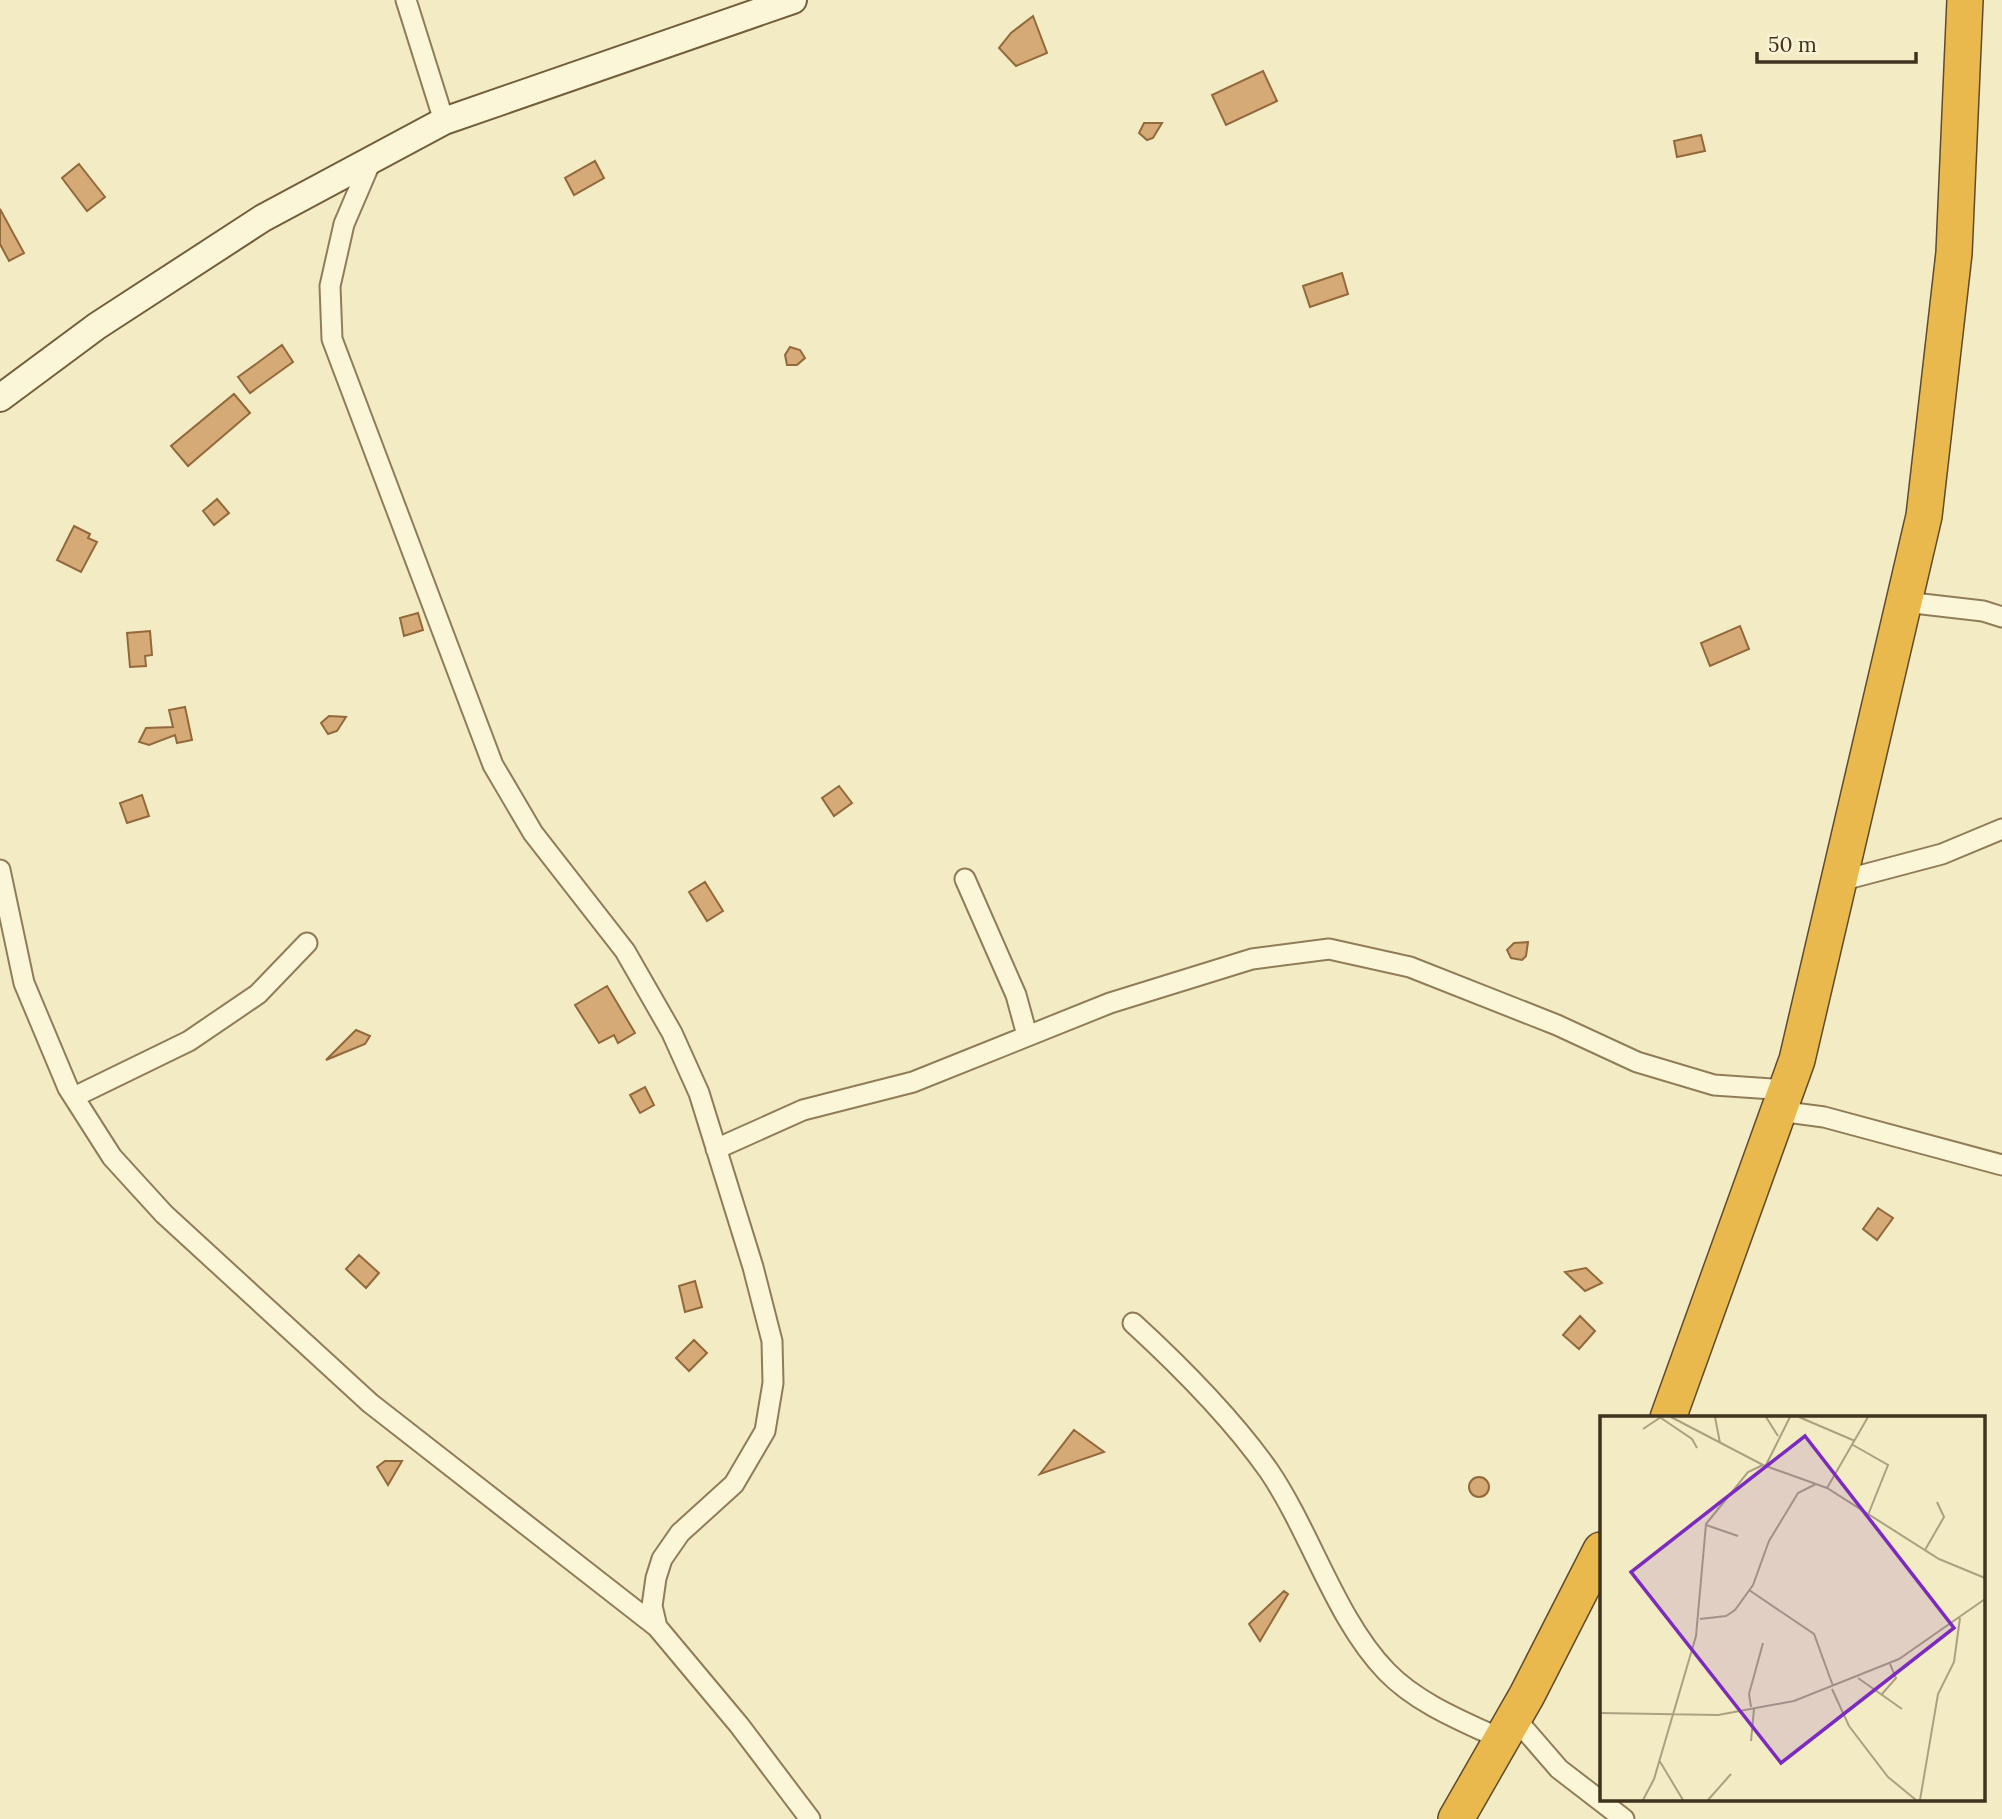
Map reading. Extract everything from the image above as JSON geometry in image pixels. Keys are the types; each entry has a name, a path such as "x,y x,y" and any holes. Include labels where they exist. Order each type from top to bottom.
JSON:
{"highway":[{"path":"1669,1416 1797,1060 1924,516 1954,253 1965,0"},
{"path":"1456,1819 1600,1552"}],"street":[{"path":"407,0 444,121"},
{"path":"0,398 97,326 263,218 444,121 793,0"},
{"path":"371,161 344,224 330,286 332,339 493,765 533,833 625,951 677,1045 699,1093 753,1267 772,1341 773,1383 765,1431 734,1484 680,1533 662,1559 652,1606 657,1628"},
{"path":"1905,603 1983,611 2002,617"},
{"path":"1840,880 1942,854 2002,829"},
{"path":"0,870 24,983 74,1097 112,1157 164,1214 370,1403 657,1628 739,1725 810,1819"},
{"path":"965,879 1016,995 1027,1035"},
{"path":"74,1097 188,1041 258,994 307,943"},
{"path":"716,1149 803,1110 913,1082 1110,1003 1252,959 1329,949 1410,967 1557,1025 1637,1062 2002,1165"},
{"path":"1133,1323 1212,1403 1268,1470 1297,1517 1348,1616 1388,1674 1454,1718 1507,1728 1600,1801"},
{"path":"1601,1801 1624,1819"}],"building":[{"path":"1033,16 1047,53 1016,66 999,48 1011,33"},
{"path":"1263,71 1277,101 1226,125 1212,95"},
{"path":"1144,123 1162,123 1153,138 1147,140 1139,133"},
{"path":"1701,135 1705,151 1677,157 1674,141"},
{"path":"595,161 604,178 574,195 565,178"},
{"path":"79,164 105,197 87,211 62,178"},
{"path":"0,209 24,253 9,261 0,244"},
{"path":"1342,273 1348,294 1310,307 1303,286"},
{"path":"282,345 293,362 250,393 238,377"},
{"path":"790,347 800,350 805,358 797,365 787,365 785,355"},
{"path":"234,394 250,413 188,466 171,446"},
{"path":"217,499 229,513 214,525 203,511"},
{"path":"74,526 90,534 88,538 97,542 81,572 57,560"},
{"path":"418,613 423,630 404,636 400,618"},
{"path":"1740,626 1749,649 1710,666 1701,643"},
{"path":"150,631 152,655 145,656 146,666 130,667 127,633"},
{"path":"185,707 192,740 177,743 175,735 149,745 139,742 146,728 173,727 169,710"},
{"path":"329,716 346,717 337,731 328,734 321,723"},
{"path":"839,786 852,803 834,816 822,798"},
{"path":"142,795 149,816 127,823 120,803"},
{"path":"705,882 723,911 707,921 689,892"},
{"path":"1528,942 1526,956 1522,960 1511,958 1507,950 1514,943"},
{"path":"607,986 635,1033 618,1043 614,1035 599,1043 575,1005"},
{"path":"356,1030 370,1036 365,1044 326,1060"},
{"path":"645,1087 654,1105 640,1113 630,1095"},
{"path":"1878,1208 1893,1218 1877,1240 1863,1229"},
{"path":"359,1255 379,1273 366,1288 346,1269"},
{"path":"1586,1268 1602,1283 1585,1291 1565,1272"},
{"path":"695,1281 702,1307 685,1312 679,1286"},
{"path":"1580,1316 1595,1331 1579,1349 1563,1335"},
{"path":"694,1340 707,1353 689,1371 676,1358"},
{"path":"1074,1430 1104,1452 1040,1474"},
{"path":"385,1461 402,1461 388,1485 377,1467"},
{"path":"1475,1477 1483,1477 1489,1487 1483,1497 1475,1497 1469,1491 1469,1483"},
{"path":"1284,1591 1288,1594 1260,1641 1249,1624"}]}
